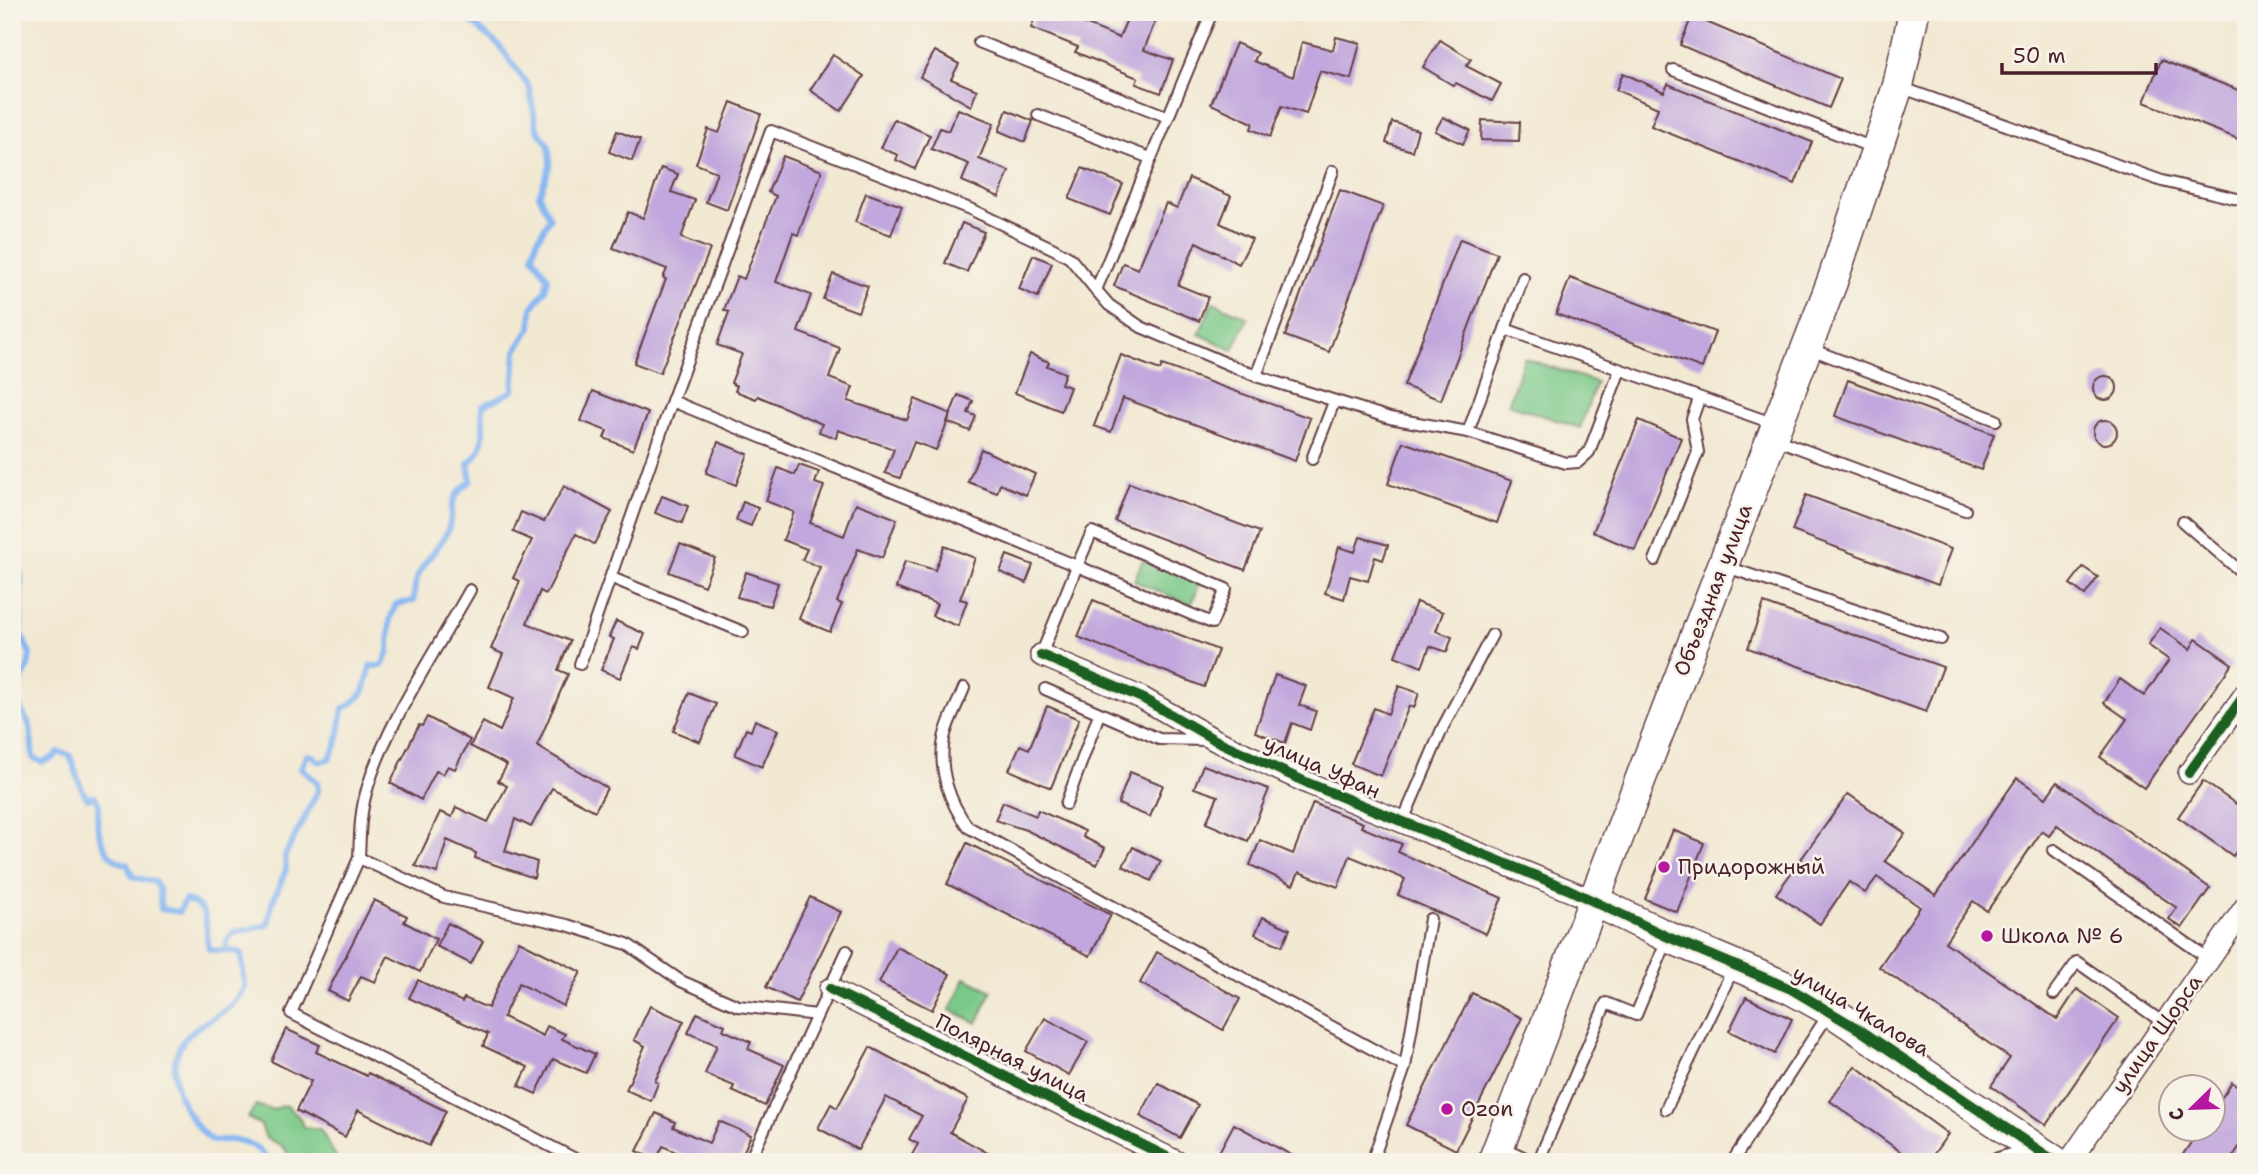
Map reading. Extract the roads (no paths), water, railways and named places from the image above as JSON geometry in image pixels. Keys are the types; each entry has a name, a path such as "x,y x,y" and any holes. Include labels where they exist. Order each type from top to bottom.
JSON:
{"main road":[{"name":"Объездная улица","path":"1496,1154 1595,901 1721,565 1808,348 1898,86 1914,12"},
{"name":"улица Чкалова","path":"1595,901 1668,937 1791,989 1831,1011 2056,1162"}],"street":[{"name":"улица Уфан","path":"1041,655 1142,698 1214,740 1402,823 1595,901"},
{"path":"2189,773 2246,693"},
{"name":"улица Щорса","path":"2069,1162 2246,906"},
{"name":"Полярная улица","path":"830,989 1177,1162"}],"lane":[{"path":"1096,290 1212,12"},
{"path":"979,42 1168,117"},
{"path":"1673,70 1877,149"},
{"path":"1898,86 2162,181 2246,201"},
{"path":"1038,115 1150,158"},
{"path":"580,664 672,401 771,131 970,209 1054,248 1070,258 1109,304 1141,327 1256,376 1390,418 1468,432 1566,463 1577,462 1589,452 1620,370"},
{"path":"1256,376 1333,171"},
{"path":"1468,432 1523,278"},
{"path":"1505,329 1699,399 1965,510"},
{"path":"1808,348 1996,420"},
{"path":"1655,560 1698,452 1692,419 1699,399"},
{"path":"672,401 1077,566 1212,623 1226,589 1091,532 1077,566 1041,655"},
{"path":"1312,459 1334,402"},
{"path":"2183,522 2246,576"},
{"path":"1721,565 1941,639"},
{"path":"612,578 743,632"},
{"path":"470,590 401,713 374,769 361,816 359,858 291,1013 582,1162"},
{"path":"1402,823 1443,727 1492,635"},
{"path":"964,688 944,738 943,761 955,811 968,827 1405,1067"},
{"path":"1045,689 1099,715 1159,739 1214,740"},
{"path":"1066,804 1099,715"},
{"path":"2054,850 2209,959"},
{"path":"359,858 444,897 567,925 627,944 681,981 738,1006 817,1015"},
{"path":"1372,1162 1405,1067 1430,919"},
{"path":"1496,1154 1536,1162 1606,1003 1636,1015 1668,937"},
{"path":"750,1162 847,951"},
{"path":"2054,994 2077,962 2165,1024"},
{"path":"1666,1109 1735,965"},
{"path":"1732,1162 1831,1011"},
{"path":"1986,1162 2014,1153 2025,1139"}],"waterway":[{"path":"226,948 227,940 235,932 268,925 272,903 286,870 285,856 318,791 317,782 301,768 307,755 313,756 319,762 329,759 337,744 343,709 363,692 370,666 382,666 389,651 390,619 396,604 414,601 420,572 446,534 457,495 471,481 468,463 481,445 482,406 513,391 516,351 531,327 532,308 545,290 548,278 533,256 536,242 550,218 539,195 550,166 549,146 537,129 529,87 499,45 470,21 453,12"},
{"path":"12,559 21,575 21,634 30,654 28,667 14,697 30,726 33,758 42,762 53,758 58,752 69,755 84,793 87,798 95,796 99,805 99,832 111,856 127,864 133,877 155,882 159,889 161,909 179,912 185,900 200,908 206,920 209,949 241,953 245,987 231,1006 184,1040 177,1053 175,1081 193,1121 212,1141 245,1142 258,1149 270,1162"}],"place":[{"name":"Придорожный","path":"1664,867"},
{"name":"Школа № 6","path":"1987,936"},
{"name":"Ozon","path":"1447,1109"}]}
